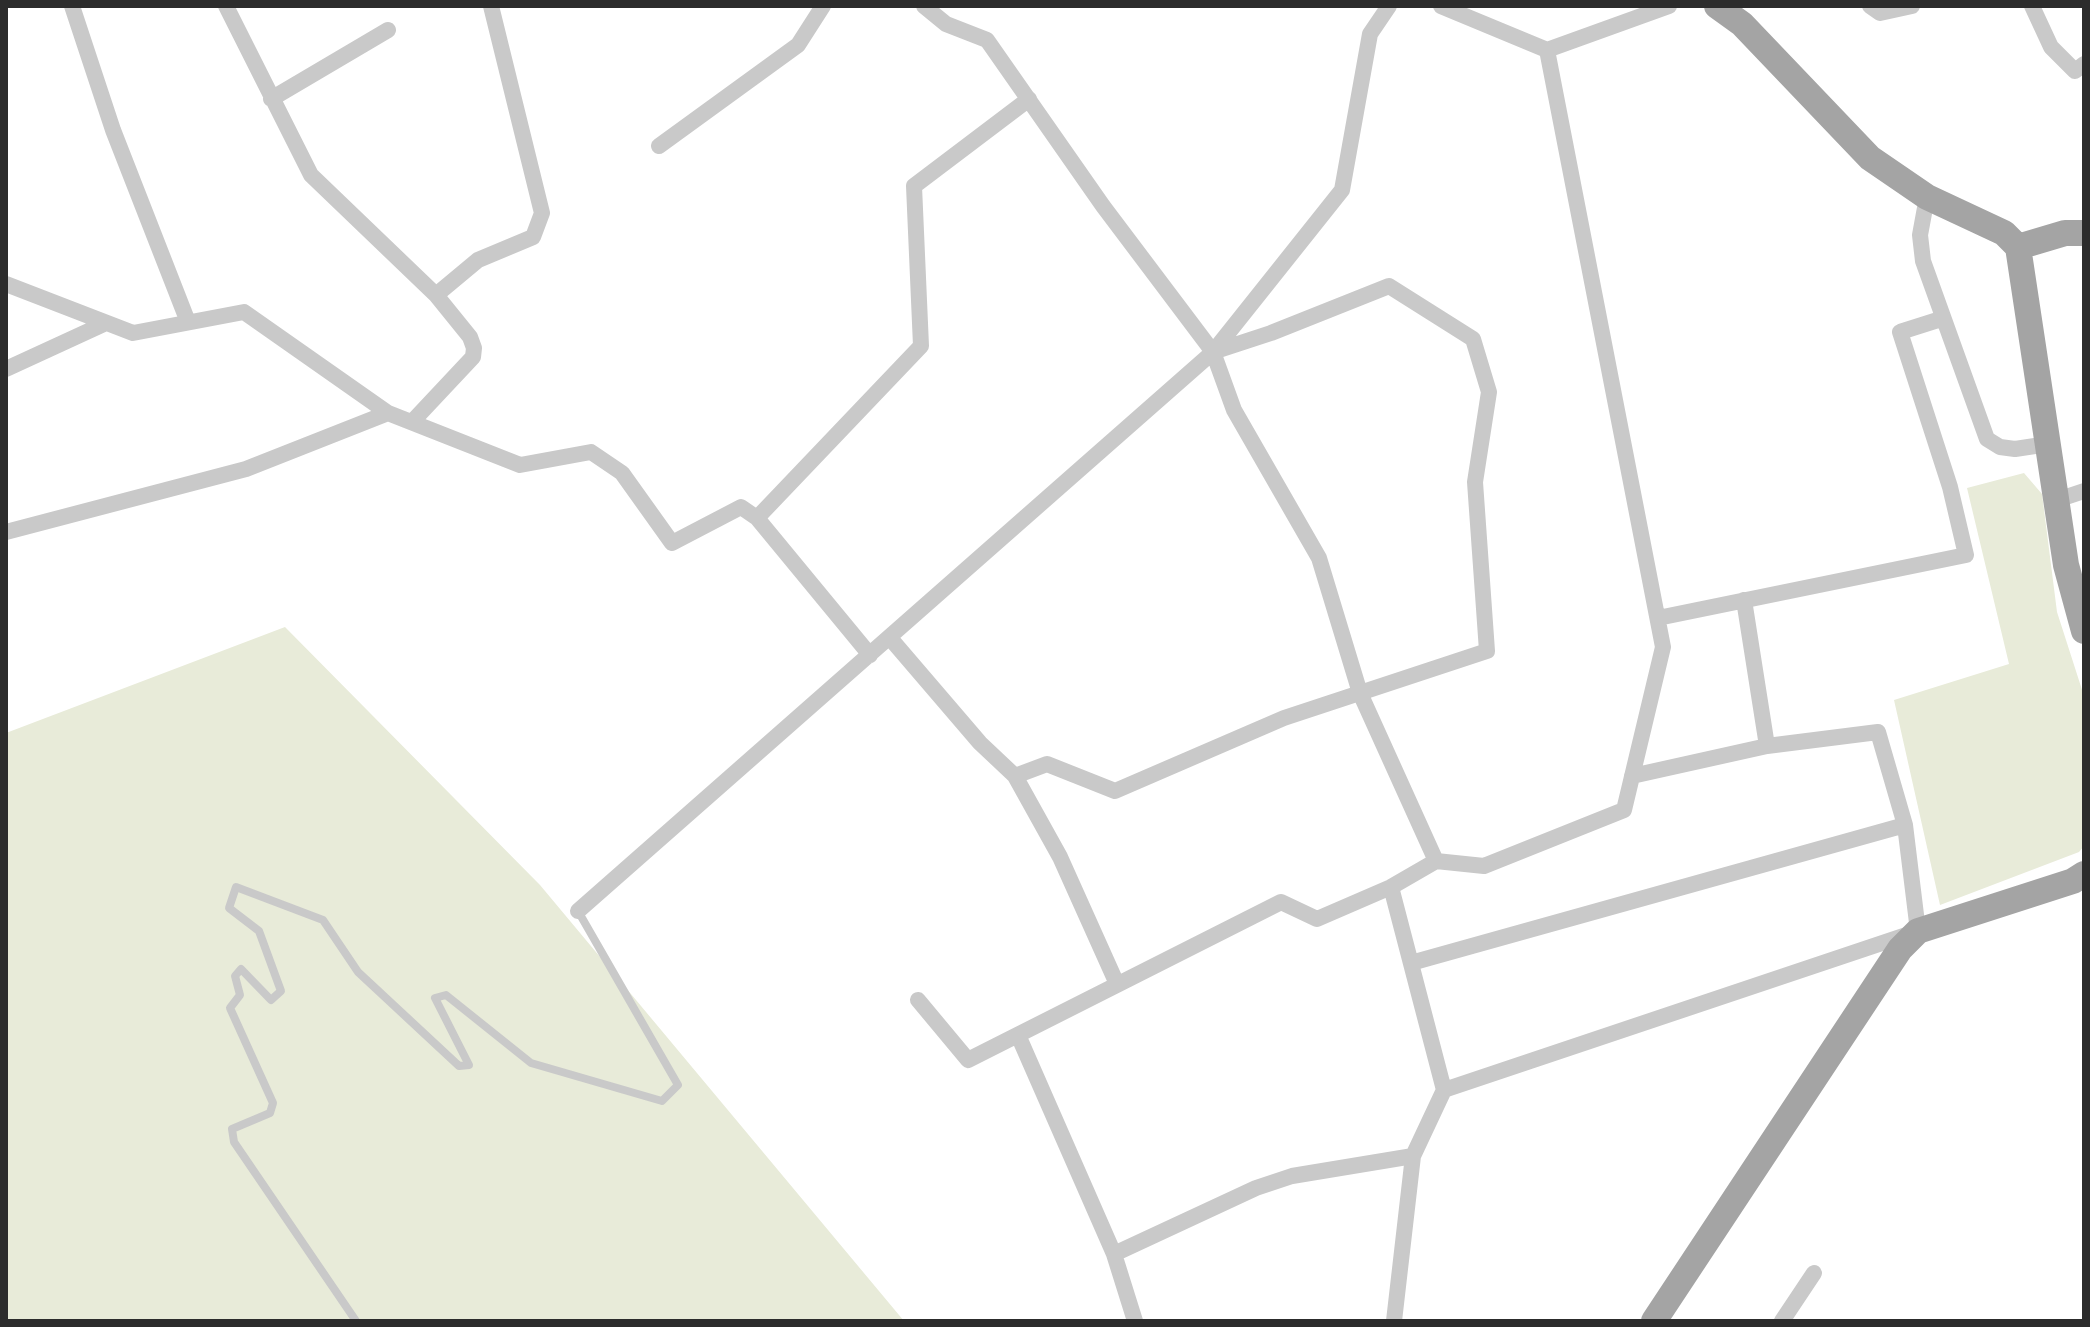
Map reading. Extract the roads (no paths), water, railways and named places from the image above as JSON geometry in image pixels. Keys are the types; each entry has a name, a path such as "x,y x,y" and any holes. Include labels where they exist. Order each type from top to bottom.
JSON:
{"main road":[{"path":"1717,6 1742,24 1870,158 1927,197 2004,233 2018,247 2066,565 2084,631"},
{"path":"2018,247 2065,233 2084,233"},
{"path":"1654,1321 1900,949 1918,931 2080,878"}],"street":[{"path":"72,6 113,130 188,322"},
{"path":"226,6 311,175 436,295 470,337 473,357 412,422"},
{"path":"436,295 478,260 533,237 542,213 491,6"},
{"path":"659,146 798,45 823,6"},
{"path":"924,6 946,24 987,40 1103,206 1213,352 1234,410 1319,558 1360,693 1436,861"},
{"path":"578,911 1213,352 1342,190 1370,34 1389,6"},
{"path":"1441,6 1547,50 1669,6"},
{"path":"1870,6 1880,13 1912,6"},
{"path":"2032,6 2051,47 2075,71 2084,64"},
{"path":"271,99 388,30"},
{"path":"918,1000 968,1060 1281,902 1317,919 1391,887 1436,861 1484,866 1624,810 1663,647 1547,50"},
{"path":"757,518 921,346 914,186 1029,99"},
{"path":"1927,197 1920,235 1923,261 1941,319 1987,439 2000,447 2015,449 2048,444"},
{"path":"6,284 133,333 244,312 388,413 520,465 591,452 622,473 672,543 741,507 757,518 870,655"},
{"path":"1015,776 1047,764 1115,791 1284,718 1487,651 1475,482 1489,392 1473,339 1389,286 1213,352"},
{"path":"1658,618 1966,555 1950,487 1900,332 1941,319"},
{"path":"6,369 106,323"},
{"path":"6,532 246,469 388,413"},
{"path":"2057,500 2084,491"},
{"path":"1744,600 1767,746"},
{"path":"890,638 980,743 1015,776 1060,857 1117,984"},
{"path":"1444,1090 1918,931 1905,825 1878,732 1767,746 1632,776"},
{"path":"1411,963 1905,825"},
{"path":"1391,887 1444,1090 1413,1156 1394,1321"},
{"path":"1018,1035 1114,1254 1135,1321"},
{"path":"1114,1254 1256,1188 1292,1176 1413,1156"},
{"path":"1782,1321 1814,1273"}],"lane":[{"path":"356,1321 234,1142 232,1129 270,1113 273,1103 230,1008 240,995 235,976 241,969 271,1000 281,991 259,931 229,908 236,887 323,920 358,972 459,1066 469,1065 435,998 446,995 531,1063 662,1101 678,1085 578,911"}]}
